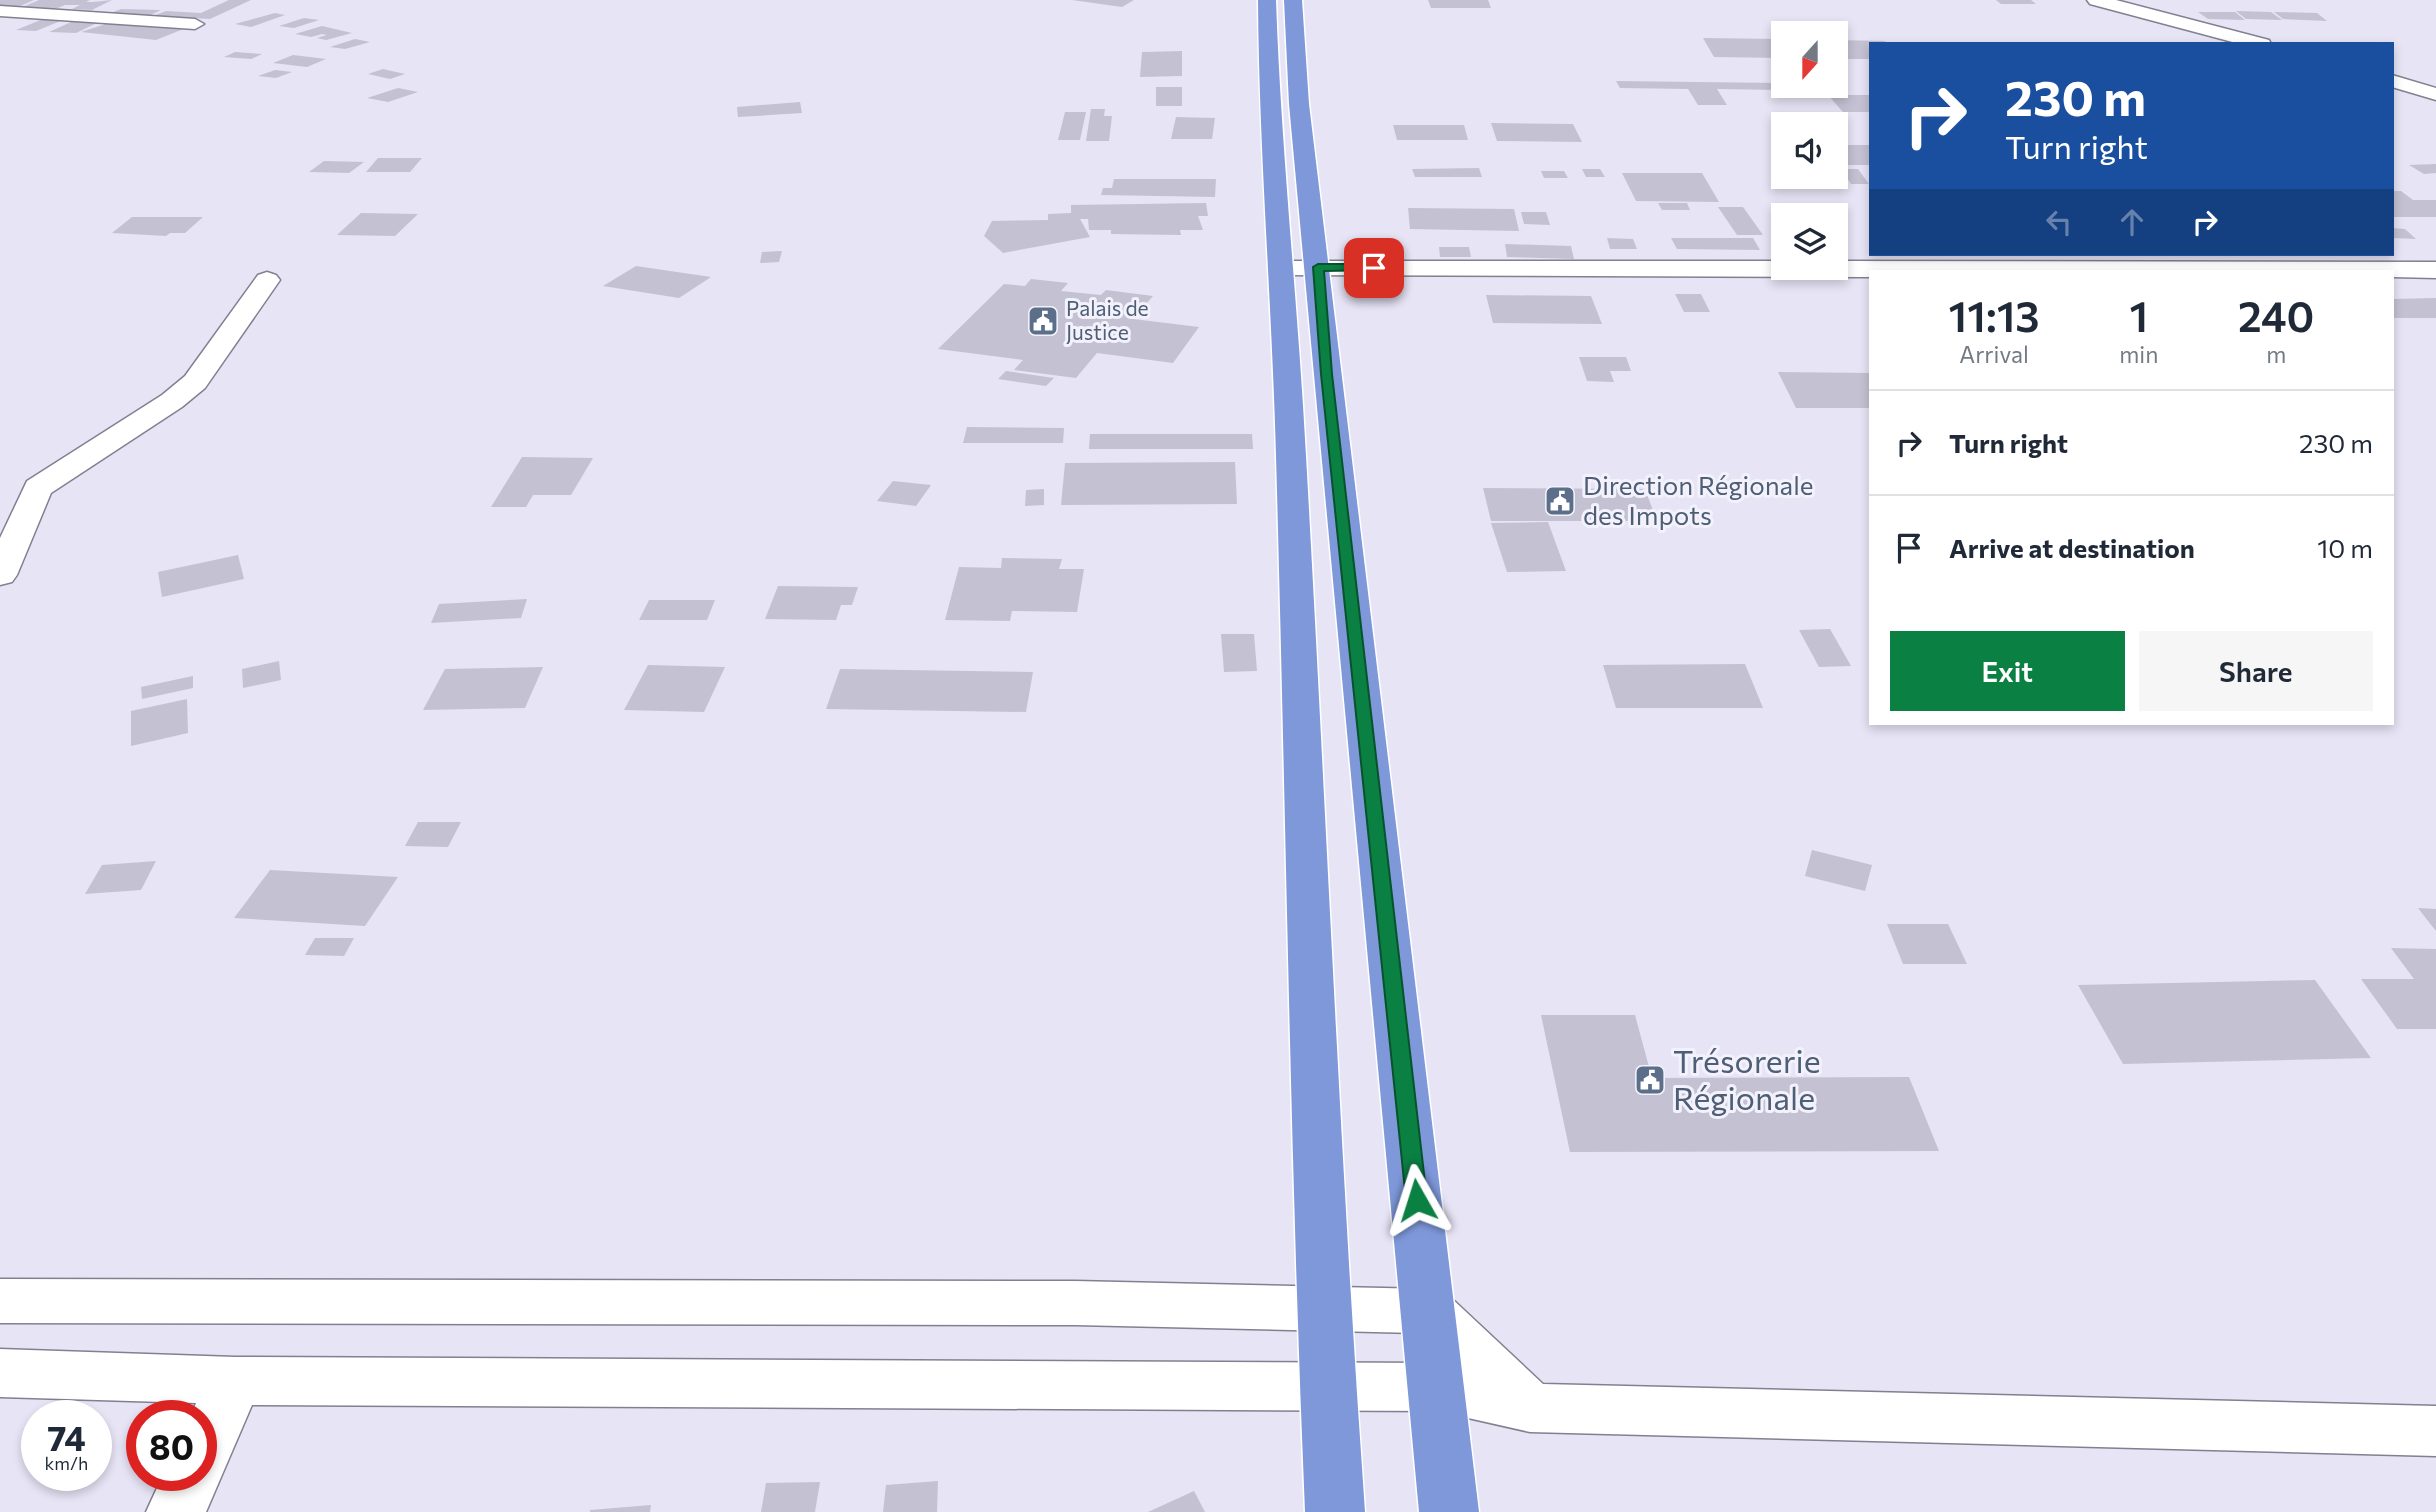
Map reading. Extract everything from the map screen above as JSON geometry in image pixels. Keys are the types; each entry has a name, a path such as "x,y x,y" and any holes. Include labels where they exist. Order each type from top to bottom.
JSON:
{"highway":[{"path":"1266,0 1283,104 1300,268 1327,374 1449,1512"},
{"path":"1283,104 1293,0"},
{"path":"1300,268 1288,374 1324,1309 1335,1512"},
{"path":"1288,374 1327,374"}],"street":[{"path":"2096,0 2254,42"},
{"path":"0,11 195,24"},
{"path":"2394,82 2436,94"},
{"path":"1300,268 2057,270"},
{"path":"2394,271 2436,271"},
{"path":"0,575 38,488 172,401 195,382 267,280"},
{"path":"0,1301 1075,1303 1429,1311 1530,1408"},
{"path":"0,1373 234,1381 1437,1387 1530,1408 2436,1431"},
{"path":"217,1419 234,1381"},
{"path":"176,1512 185,1491"}],"building":[{"path":"0,0 34,0 16,8 0,7"},
{"path":"39,0 112,0 92,10 72,9 80,5 65,5 53,10 18,9"},
{"path":"229,0 251,0 210,19 153,16 166,11 201,13"},
{"path":"1072,0 1134,0 1122,7"},
{"path":"1428,0 1488,0 1491,8 1431,8"},
{"path":"1996,0 2031,0 2036,4 2001,4"},
{"path":"121,9 161,10 148,16 108,14"},
{"path":"2236,11 2271,12 2282,20 2246,19"},
{"path":"2198,12 2235,12 2245,20 2208,19"},
{"path":"2274,12 2317,13 2327,21 2283,19"},
{"path":"275,13 285,15 251,27 235,24"},
{"path":"82,17 97,18 88,22 99,22 76,33 49,32"},
{"path":"304,18 319,20 294,28 279,26"},
{"path":"43,19 63,20 36,31 16,30"},
{"path":"121,19 191,26 156,40 81,32"},
{"path":"322,26 352,33 326,40 317,38 327,35 322,34 311,37 295,34"},
{"path":"1703,38 1771,39 1771,58 1714,57"},
{"path":"355,39 370,42 345,49 330,47"},
{"path":"1848,40 1885,41 1869,42 1869,59 1848,59"},
{"path":"1182,51 1182,76 1140,77 1142,52"},
{"path":"235,52 262,54 251,59 224,57"},
{"path":"293,55 326,59 307,67 273,63"},
{"path":"383,69 405,74 390,79 368,74"},
{"path":"275,70 292,72 276,78 258,76"},
{"path":"1616,81 1771,83 1771,90 1717,89 1727,105 1698,105 1688,89 1620,88"},
{"path":"1156,87 1182,87 1182,106 1156,106"},
{"path":"398,88 418,92 388,102 367,98"},
{"path":"1869,95 1869,112 1843,112 1831,98"},
{"path":"800,102 802,113 738,117 737,107"},
{"path":"1091,109 1105,109 1104,116 1112,116 1109,141 1086,141"},
{"path":"1065,112 1086,112 1080,140 1058,140"},
{"path":"1176,117 1215,118 1212,139 1171,139"},
{"path":"1491,123 1573,124 1582,142 1497,141"},
{"path":"1393,125 1464,125 1468,140 1397,140"},
{"path":"1848,145 1869,145 1869,165 1848,165"},
{"path":"378,158 422,158 410,172 366,172"},
{"path":"324,161 364,162 349,173 309,172"},
{"path":"2436,164 2436,173 2424,174 2409,165"},
{"path":"1479,168 1482,177 1415,177 1412,169"},
{"path":"1582,169 1600,169 1605,177 1586,177"},
{"path":"1848,169 1858,169 1869,184 1851,184"},
{"path":"1541,171 1564,171 1568,178 1544,178"},
{"path":"1622,173 1702,173 1719,202 1636,201"},
{"path":"1114,179 1216,179 1215,197 1101,195 1103,188 1112,188"},
{"path":"2394,191 2401,191 2413,200 2436,200 2436,217 2394,217"},
{"path":"1206,203 1208,216 1198,216 1203,230 1180,230 1181,235 1111,234 1111,230 1089,230 1088,219 1080,219 1090,237 1003,253 984,236 992,221 1048,220 1048,214 1071,213 1071,205"},
{"path":"1658,203 1687,203 1690,210 1662,210"},
{"path":"1718,207 1743,207 1763,235 1737,235"},
{"path":"1408,208 1514,209 1519,231 1410,229"},
{"path":"1521,212 1546,212 1550,225 1524,224"},
{"path":"361,213 418,214 395,236 337,235"},
{"path":"132,217 203,217 185,233 170,233 166,236 112,233"},
{"path":"2394,228 2405,229 2416,239 2394,238"},
{"path":"1607,238 1633,239 1637,249 1610,249"},
{"path":"1671,238 1753,238 1760,250 1677,249"},
{"path":"1505,244 1571,246 1574,259 1507,257"},
{"path":"1439,247 1469,247 1471,257 1440,257"},
{"path":"782,251 779,262 760,263 762,252"},
{"path":"636,266 711,277 679,298 603,286"},
{"path":"1031,279 1068,283 1061,291 1101,295 1106,290 1153,296 1133,319 1199,327 1173,363 1097,353 1076,378 1014,370 1023,360 938,349 1004,284 1025,286"},
{"path":"1675,294 1701,294 1710,312 1684,312"},
{"path":"1486,295 1591,296 1602,324 1493,323"},
{"path":"2436,298 2436,318 2394,318 2394,299"},
{"path":"1579,357 1626,357 1631,371 1610,371 1614,382 1587,381"},
{"path":"1006,371 1054,378 1046,386 998,379"},
{"path":"1778,372 1869,373 1869,408 1796,408"},
{"path":"967,427 1064,428 1063,443 963,443"},
{"path":"1090,434 1252,434 1253,449 1089,449"},
{"path":"522,457 593,458 571,495 533,495 526,507 491,507"},
{"path":"1235,462 1237,504 1061,505 1065,463"},
{"path":"893,481 931,485 916,506 877,501"},
{"path":"1483,488 1645,489 1657,521 1491,521"},
{"path":"1044,489 1044,505 1025,506 1026,490"},
{"path":"1548,522 1566,571 1507,572 1491,523"},
{"path":"238,555 244,579 162,597 158,572"},
{"path":"1002,558 1062,559 1059,569 1084,569 1077,612 1012,611 1010,621 945,620 959,567 1001,568"},
{"path":"778,586 858,587 852,605 841,605 836,620 765,619"},
{"path":"527,599 521,618 431,623 439,604"},
{"path":"649,600 715,600 707,620 639,620"},
{"path":"1830,629 1851,666 1819,667 1799,630"},
{"path":"1221,634 1254,634 1257,671 1224,672"},
{"path":"279,661 281,680 243,688 242,669"},
{"path":"1745,664 1763,708 1616,708 1603,665"},
{"path":"648,665 725,667 704,712 624,710"},
{"path":"543,667 525,708 423,710 445,669"},
{"path":"840,669 1033,672 1026,712 826,709"},
{"path":"193,676 193,688 142,699 141,687"},
{"path":"187,699 188,733 131,746 131,711"},
{"path":"418,822 461,822 448,847 405,846"},
{"path":"1812,850 1872,865 1865,891 1805,876"},
{"path":"156,861 141,890 85,894 102,865"},
{"path":"270,870 398,877 365,926 234,918"},
{"path":"2418,908 2436,909 2436,931 2428,921"},
{"path":"1887,924 1948,924 1967,964 1903,964"},
{"path":"315,938 354,938 344,956 305,955"},
{"path":"2391,948 2436,949 2436,1029 2397,1029 2361,979 2414,979"},
{"path":"2315,980 2371,1058 2123,1064 2078,985"},
{"path":"1541,1015 1635,1015 1652,1078 1909,1077 1939,1151 1570,1152"},
{"path":"938,1481 937,1512 883,1512 886,1485"},
{"path":"820,1482 815,1512 761,1512 766,1483"},
{"path":"1194,1491 1205,1512 1148,1512"},
{"path":"651,1505 650,1512 590,1512 590,1510"}],"place":[{"name":"Palais de Justice","path":"1043,321"},
{"name":"Direction Régionale des Impots","path":"1560,501"},
{"name":"Trésorerie Régionale","path":"1650,1080"}],"route":[{"path":"1374,268 1318,267 1327,374 1417,1200"}]}
